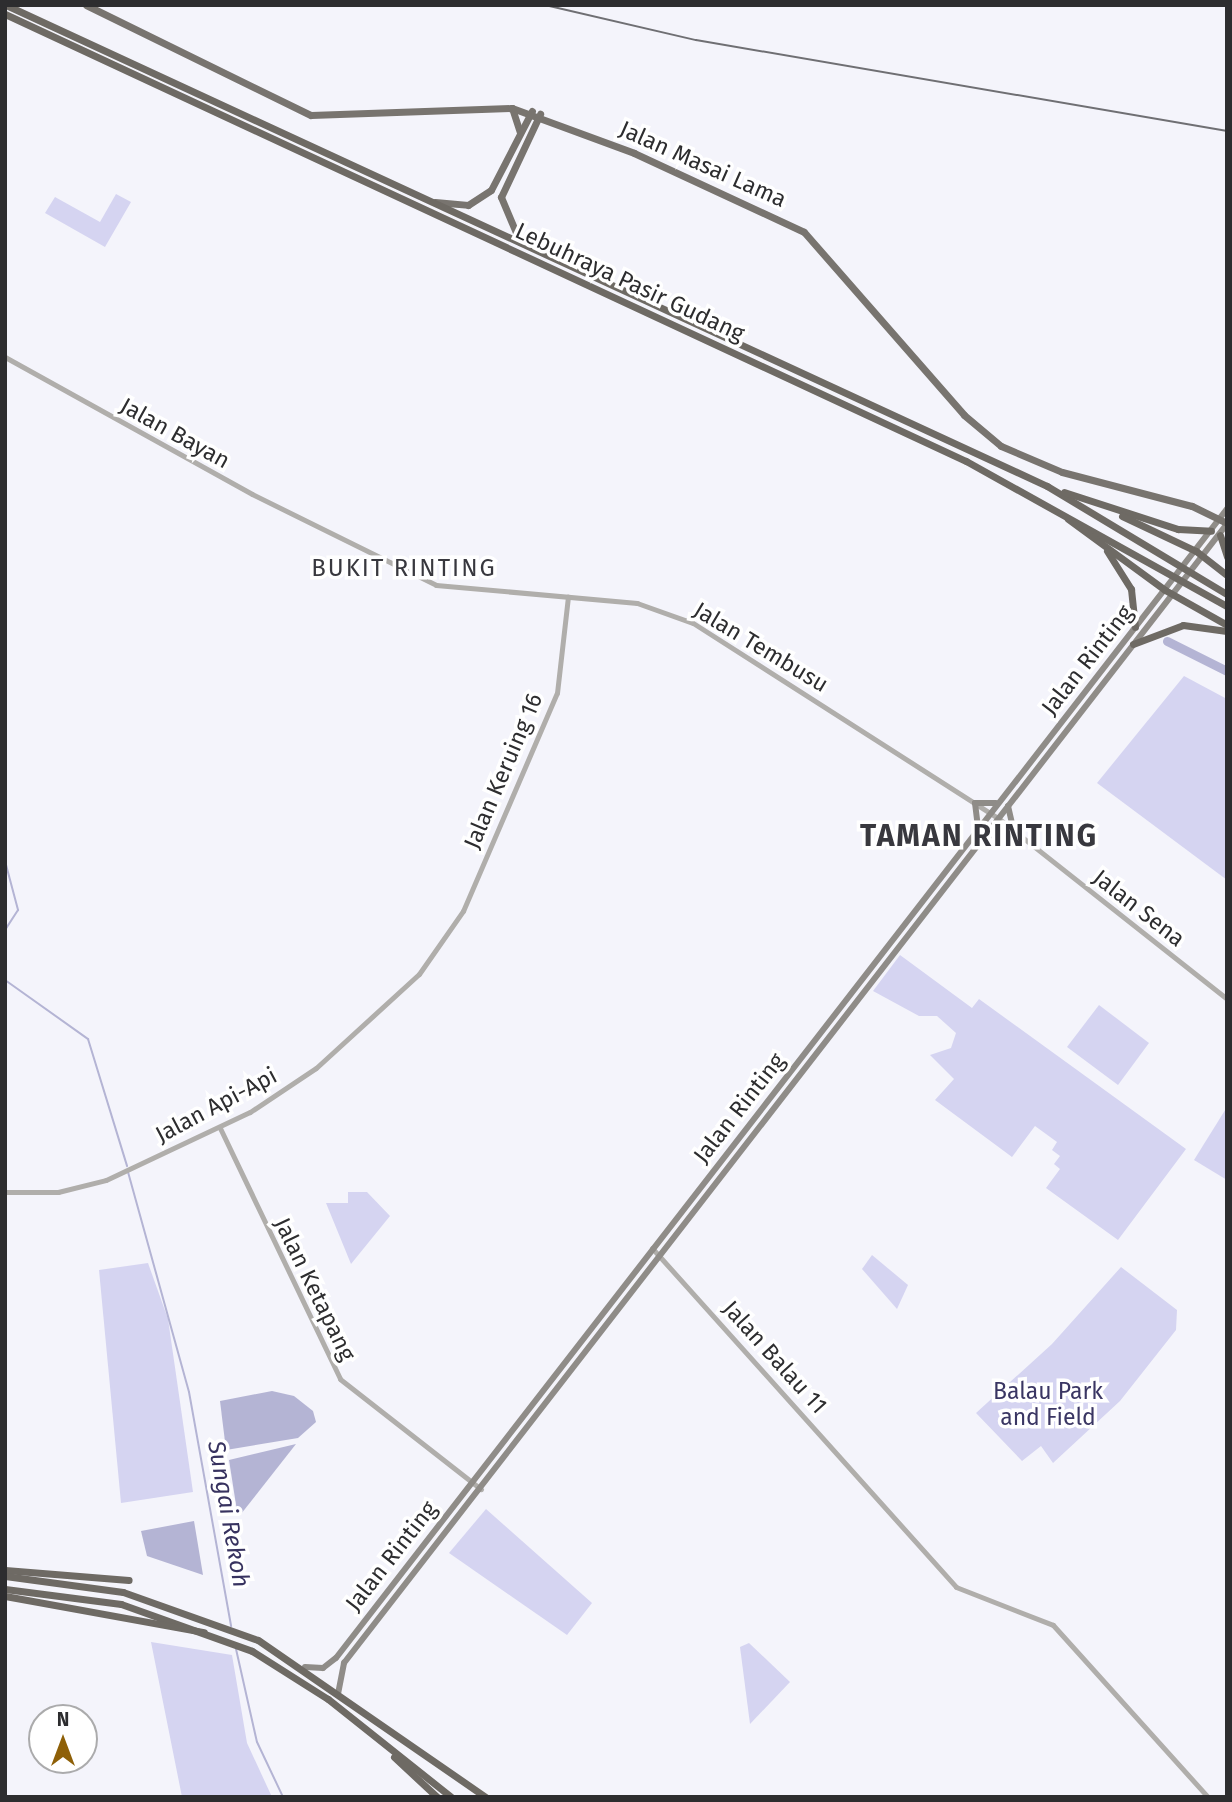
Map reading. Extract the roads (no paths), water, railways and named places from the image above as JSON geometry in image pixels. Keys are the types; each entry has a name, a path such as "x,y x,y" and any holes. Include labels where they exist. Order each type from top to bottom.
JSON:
{"highway":[{"name":"Lebuhraya Pasir Gudang","path":"6,5 1047,486 1227,594"},
{"name":"Lebuhraya Pasir Gudang","path":"5,14 633,304 1050,507 1227,606"},
{"path":"1047,486 1178,530 1216,532 1227,556"},
{"path":"1050,507 1166,588 1227,625"},
{"path":"1107,507 1194,552 1227,575"},
{"path":"1087,532 1130,585 1135,627"},
{"path":"1133,644 1183,625 1227,631"},
{"path":"5,1570 129,1580"},
{"path":"5,1576 123,1592 243,1634 305,1667 338,1694 486,1797"},
{"path":"5,1588 121,1604 211,1633 244,1647 341,1709 451,1797"},
{"path":"5,1596 211,1633"},
{"path":"341,1709 437,1797"}],"main road":[{"name":"Jalan Masai Lama","path":"86,5 311,115 512,107 531,111 797,228 964,415 1001,446 1062,472 1192,506 1227,523"},
{"path":"512,107 519,118 519,136"},
{"path":"435,202 468,205 491,190 531,111"},
{"path":"520,243 501,197 540,114"},
{"path":"1216,532 1227,509"},
{"path":"1216,532 1227,523"},
{"name":"Jalan Rinting","path":"305,1667 323,1668 336,1658 1135,627 1194,552 1216,532"},
{"name":"Jalan Rinting","path":"338,1694 344,1663 1008,804 1203,558 1216,532"},
{"path":"978,828 975,803 1001,800"},
{"path":"984,836 1014,831 1008,804"}],"street":[{"name":"Jalan Bayan","path":"5,357 330,534"},
{"name":"Jalan Tembusu","path":"330,534 436,585 637,603 693,623 998,818"},
{"name":"Jalan Keruing 16","path":"439,949 463,911 557,693 568,597"},
{"name":"Jalan Sena","path":"998,818 1227,999"},
{"name":"Jalan Api-Api","path":"5,1192 58,1192 106,1180 220,1128 316,1068 390,1004 439,949"},
{"name":"Jalan Ketapang","path":"220,1128 340,1378 481,1489"},
{"name":"Jalan Balau 11","path":"652,1248 944,1573 969,1596 1053,1625 1208,1797"}],"waterway":[{"path":"1167,641 1227,671"},
{"path":"5,861 18,910 5,930"},
{"path":"5,980 88,1039 127,1166"},
{"name":"Sungai Rekoh","path":"128,1172 189,1392 231,1626"},
{"name":"Sungai Rekoh","path":"236,1649 257,1742 283,1797"}],"railway":[{"path":"545,5 696,40 1227,131"}],"district":[{"name":"BUKIT RINTING","path":"404,569"},
{"name":"TAMAN RINTING","path":"979,836"}],"park label":[{"name":"Balau Park and Field","path":"1048,1404"}]}
